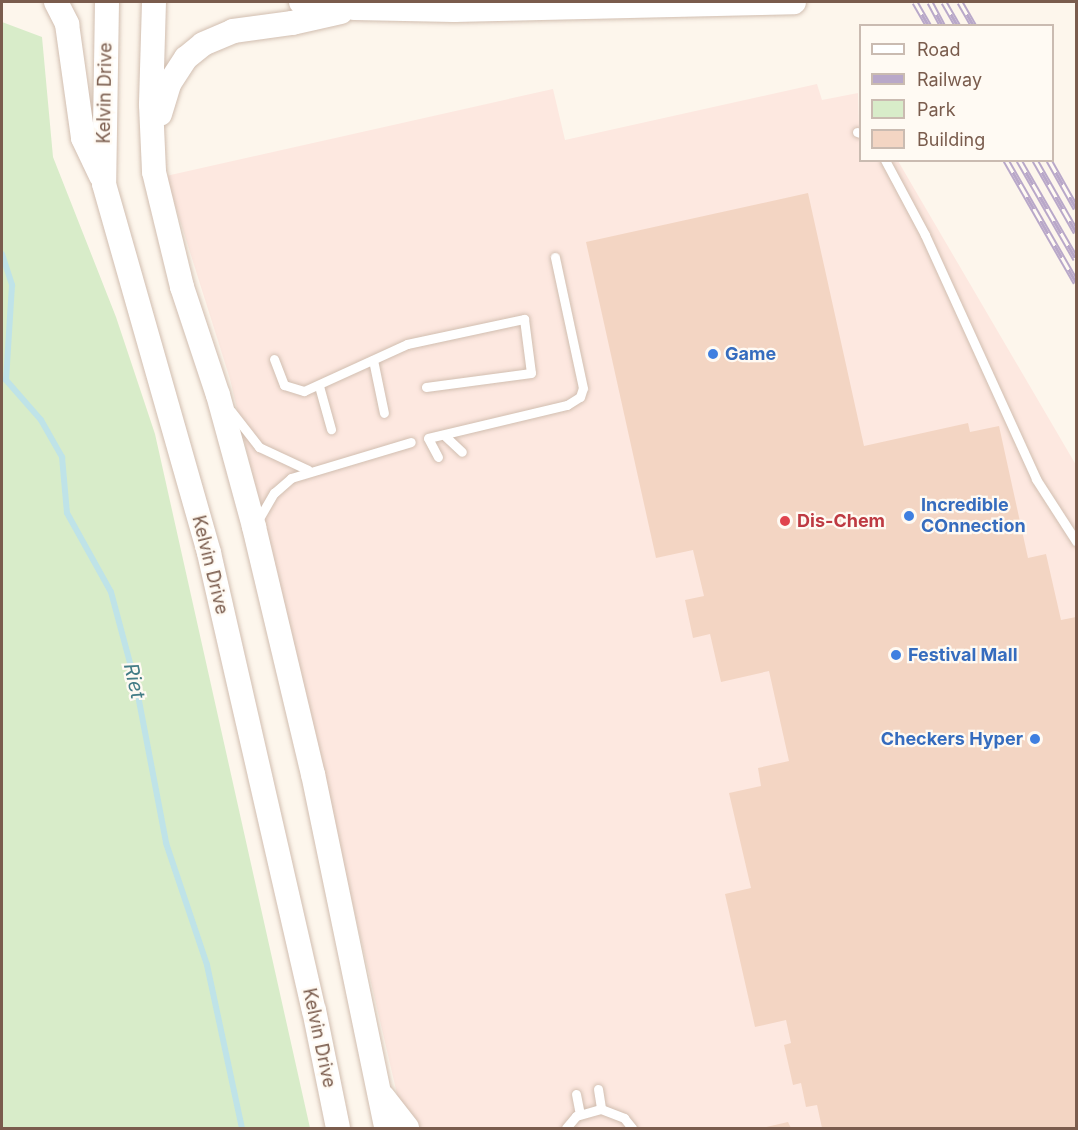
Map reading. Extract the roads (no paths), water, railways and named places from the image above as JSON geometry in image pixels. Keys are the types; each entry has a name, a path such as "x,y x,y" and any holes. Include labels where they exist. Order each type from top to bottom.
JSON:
{"street":[{"path":"56,2 67,24 83,138 104,184"},
{"name":"Kelvin Drive","path":"107,2 104,184 209,553 314,1010 338,1128"},
{"path":"154,2 154,172 168,233 218,395 254,527 313,774 386,1128"},
{"path":"301,2 355,8 454,10 794,2"},
{"path":"153,142 169,84 186,58 203,44 233,31 292,23 355,8"},
{"path":"380,1093 407,1128"}],"lane":[{"path":"886,162 925,234 1036,478 1077,541"},
{"path":"438,457 428,438 446,436 567,405 580,397 583,388 555,257"},
{"path":"274,359 289,389 304,391 407,344 524,319 531,373 426,387"},
{"path":"373,360 384,413"},
{"path":"319,386 331,429"},
{"path":"218,395 259,447 308,470"},
{"path":"446,436 462,452"},
{"path":"254,527 274,493 308,470 411,442"},
{"path":"597,1089 601,1109"},
{"path":"576,1094 580,1114"},
{"path":"566,1128 580,1114 601,1109 619,1115 632,1128"}],"waterway":[{"name":"Riet","path":"2,254 12,285 6,380 41,420 62,457 67,513 111,592 136,685 166,843 207,965 242,1128"}],"railway":[{"path":"915,2 928,24"},
{"path":"930,2 942,24"},
{"path":"944,2 957,24"},
{"path":"960,2 973,24"},
{"path":"1007,162 1076,282"},
{"path":"1020,162 1076,259"},
{"path":"1036,162 1076,232"},
{"path":"1050,162 1076,208"}],"place":[{"name":"Game","path":"713,354"},
{"name":"Incredible COnnection","path":"909,516"},
{"name":"Dis-Chem","path":"785,521"},
{"name":"Festival Mall","path":"896,655"},
{"name":"Checkers Hyper","path":"1035,739"}]}
